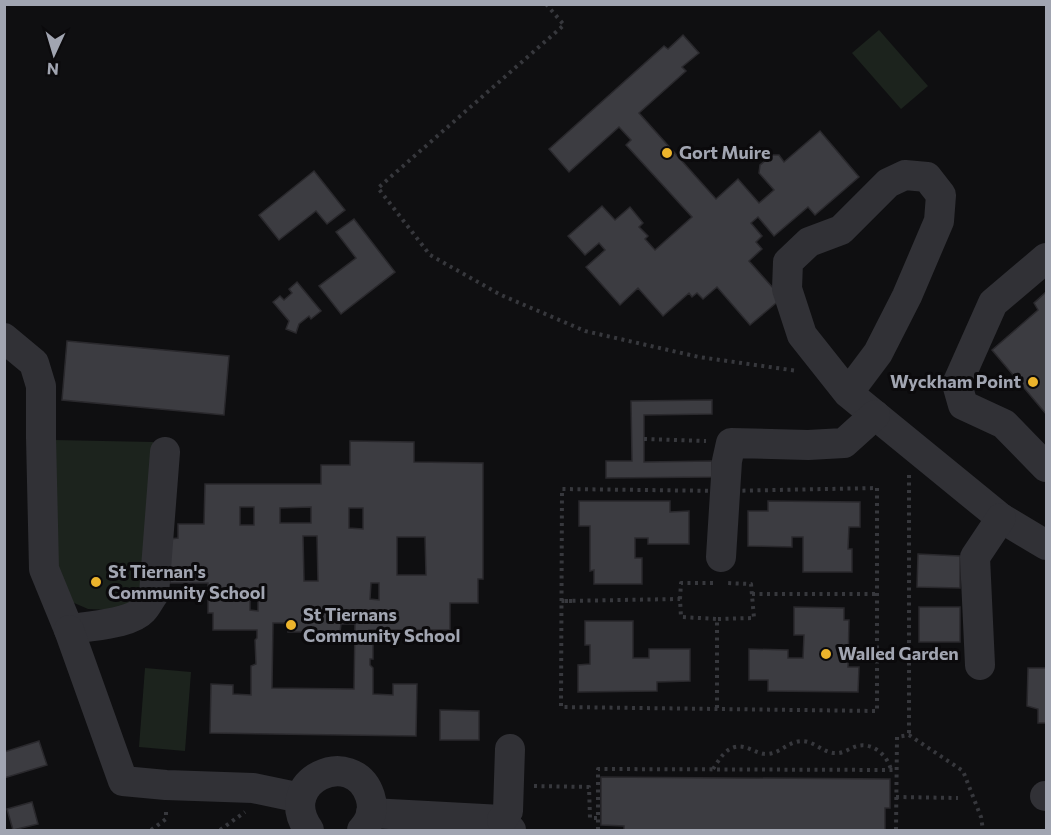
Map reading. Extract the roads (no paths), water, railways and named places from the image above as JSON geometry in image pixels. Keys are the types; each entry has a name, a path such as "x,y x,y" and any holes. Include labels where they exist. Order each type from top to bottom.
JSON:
{"street":[{"path":"841,385 878,353 908,296 939,221 941,195 927,177 905,175 888,183 841,230 809,242 788,262 787,289 802,335 841,385 1001,518 1047,545"},
{"path":"1047,258 993,303 957,384 963,405 1005,424 1047,467"},
{"path":"4,338 34,363 41,386 40,437 44,569 69,630 123,781 253,788 301,798"},
{"path":"719,570 727,461 731,443 808,445 844,442 875,415"},
{"path":"69,630 88,625 109,626 142,612 153,594 165,452"},
{"path":"980,665 975,557 1001,518"},
{"path":"309,831 300,809 301,798 306,787 314,778 325,772 344,772 360,780 368,789 372,801 367,822 506,825 510,785 510,749"}],"place":[{"name":"Gort Muire","path":"667,153"},
{"name":"Wyckham Point","path":"1033,382"},
{"name":"St Tiernan's Community School","path":"96,582"},
{"name":"St Tiernans Community School","path":"291,625"},
{"name":"Walled Garden","path":"826,654"}]}
